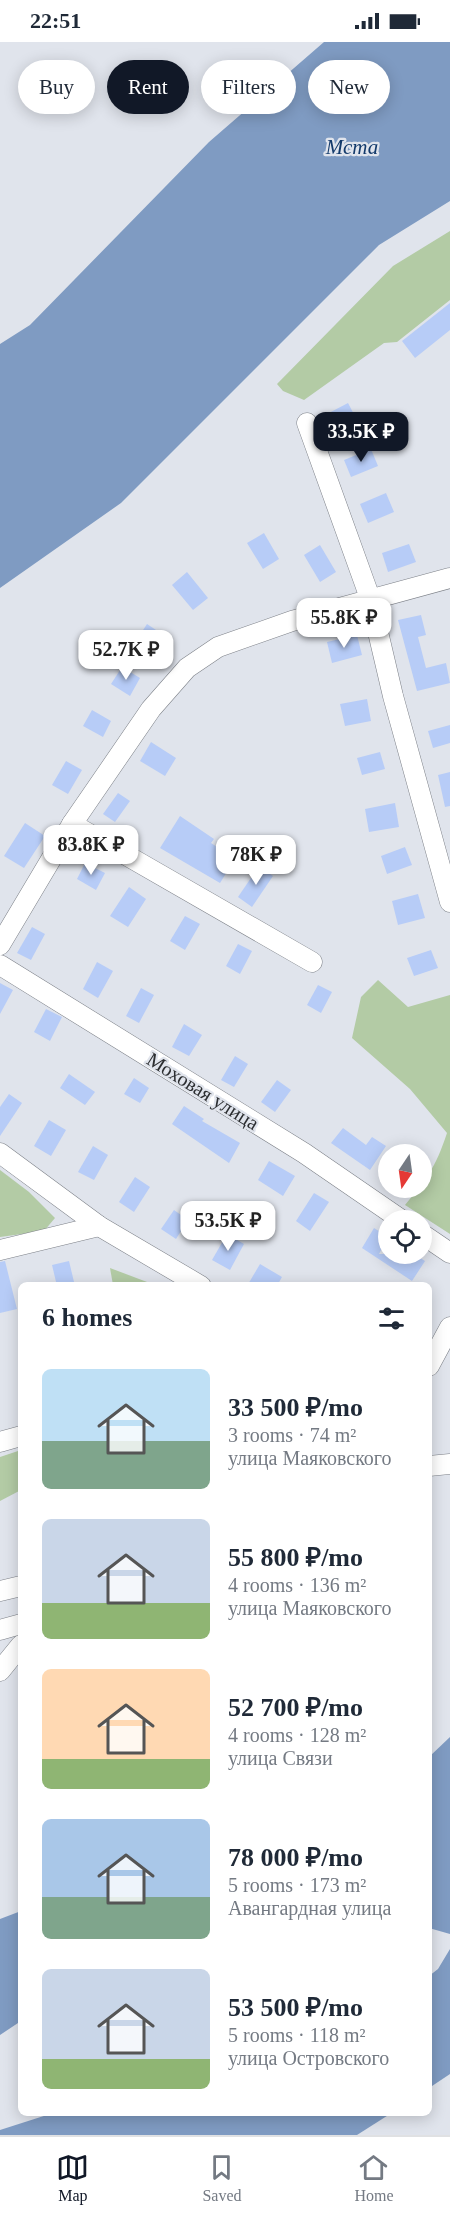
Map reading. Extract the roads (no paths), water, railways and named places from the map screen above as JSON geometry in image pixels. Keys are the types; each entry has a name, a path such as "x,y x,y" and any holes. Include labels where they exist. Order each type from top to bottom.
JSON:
{"street":[{"path":"307,423 370,598 393,696 450,902"},
{"path":"0,945 72,824 151,709 187,668 202,656 292,621 450,578"},
{"path":"72,824 312,962"},
{"name":"Моховая улица","path":"0,965 304,1154 387,1210"},
{"path":"0,1153 99,1226 194,1282"},
{"path":"0,1250 99,1226"},
{"path":"432,1241 450,1253"},
{"path":"432,1360 450,1327"},
{"path":"0,1442 18,1437"},
{"path":"432,1466 450,1464"},
{"path":"0,1591 18,1587"},
{"path":"0,1630 18,1624"},
{"path":"0,1671 18,1649"}],"water":[{"name":"Мста","path":"324,42 450,42 450,201 379,245 121,503 0,588 0,344 30,325 209,142 241,114 296,114 296,66"},
{"path":"450,1737 450,1934 432,1929 432,1754"},
{"path":"18,1912 18,2023 0,2035 0,1919"},
{"path":"450,1949 450,2074 432,2086 432,1974 438,1969"},
{"path":"44,2116 387,2116 357,2135 0,2135 0,2130"}]}
